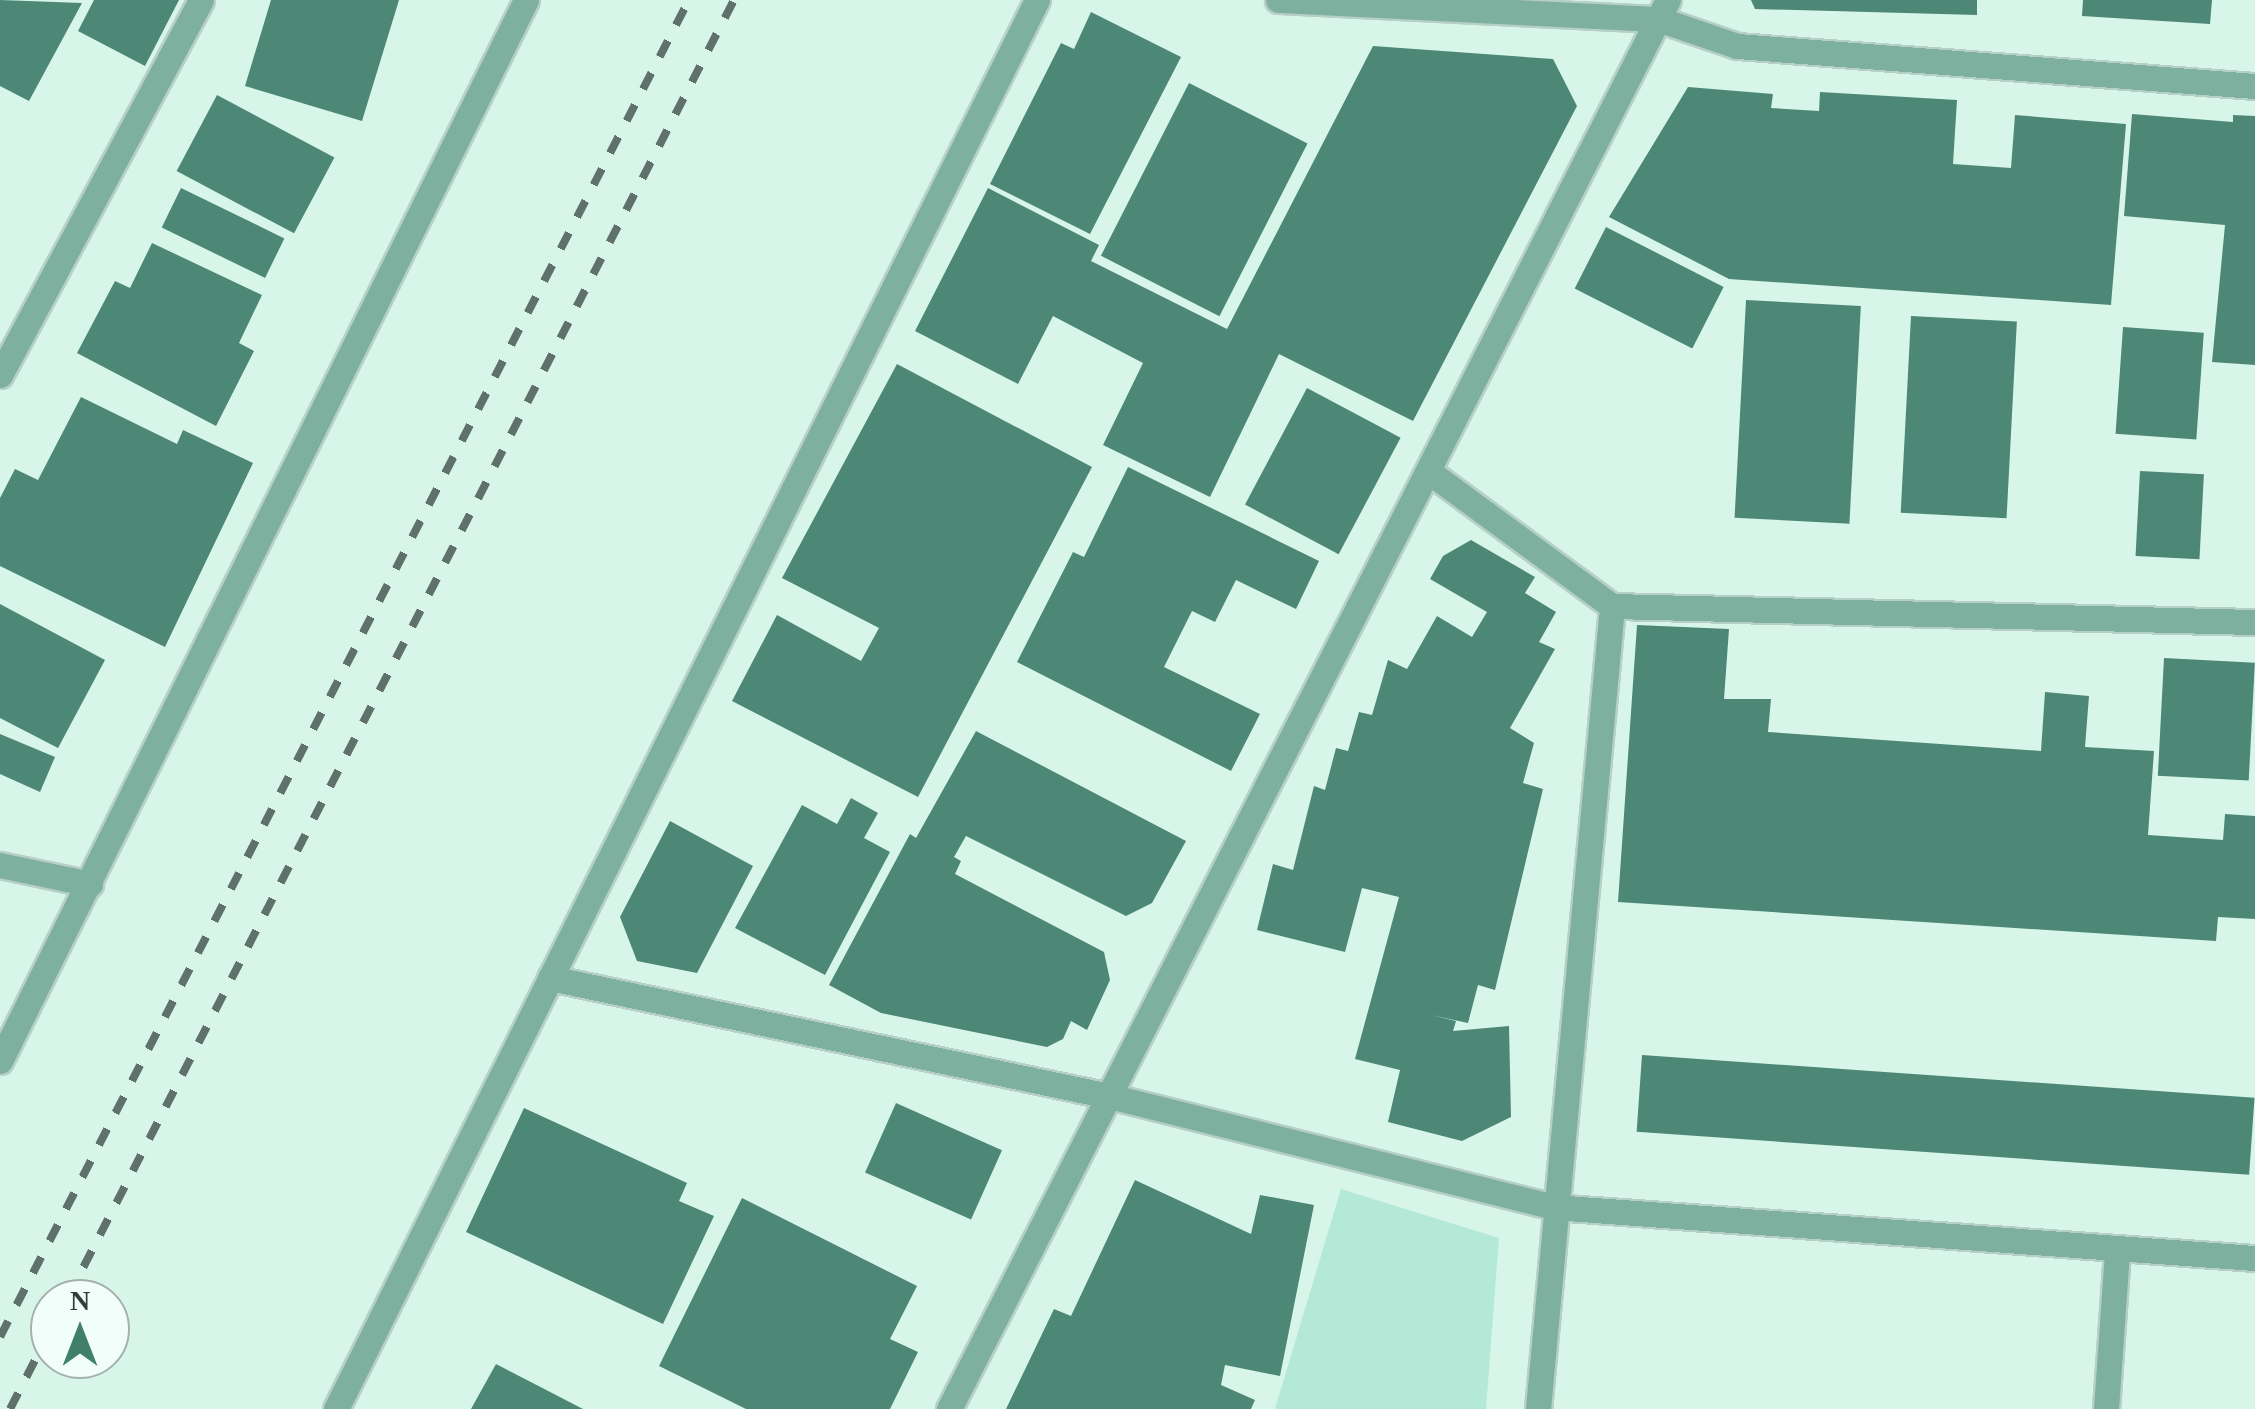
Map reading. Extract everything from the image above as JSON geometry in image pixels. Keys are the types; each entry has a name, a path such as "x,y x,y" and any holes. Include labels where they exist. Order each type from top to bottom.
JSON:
{"street":[{"path":"0,375 7,343 201,0"},
{"path":"0,1061 526,0"},
{"path":"336,1409 1037,0"},
{"path":"1278,0 1663,10 1737,46 2255,86"},
{"path":"950,1409 1663,10"},
{"path":"1428,471 1612,606 2255,622"},
{"path":"1538,1409 1553,1206 1612,606"},
{"path":"0,865 90,884"},
{"path":"550,978 1110,1096 1553,1206 2117,1251 2255,1258"},
{"path":"2106,1409 2117,1251"}],"green space":[{"path":"1341,1189 1499,1238 1486,1409 1275,1409"}],"building":[{"path":"0,0 82,3 29,101 0,86"},
{"path":"94,0 179,0 145,66 78,31"},
{"path":"271,0 399,0 362,121 245,86"},
{"path":"1751,0 1977,0 1977,15 1755,9"},
{"path":"2083,0 2212,0 2210,24 2082,16"},
{"path":"1091,12 1181,57 1090,234 990,184 1061,43 1074,49"},
{"path":"1373,46 1553,59 1577,106 1413,421 1279,354 1210,497 1103,445 1143,363 1053,316 1018,384 915,331 988,188 1099,245 1091,261 1227,329"},
{"path":"1189,83 1308,143 1219,316 1101,256"},
{"path":"1688,87 1773,94 1771,108 1819,111 1820,92 1957,100 1953,164 2011,168 2015,115 2126,124 2111,305 1729,279 1609,217"},
{"path":"217,95 334,157 294,233 177,171"},
{"path":"2132,114 2233,122 2233,115 2255,116 2255,365 2212,362 2225,225 2124,216"},
{"path":"181,188 284,238 265,278 162,228"},
{"path":"1606,227 1724,287 1692,348 1575,288"},
{"path":"152,243 262,295 239,343 254,351 216,426 77,353 115,281 130,288"},
{"path":"1746,300 1861,306 1849,524 1735,518"},
{"path":"1911,316 2017,322 2007,518 1901,513"},
{"path":"2123,327 2204,333 2196,439 2116,434"},
{"path":"897,364 1092,467 918,797 732,701 777,615 861,661 879,628 782,578"},
{"path":"1307,388 1401,438 1339,554 1245,505"},
{"path":"81,397 177,444 183,430 253,463 165,647 0,566 0,498 15,469 38,480"},
{"path":"1128,467 1319,561 1296,609 1236,580 1215,622 1192,611 1164,667 1260,714 1231,771 1017,662 1073,552 1084,557"},
{"path":"2140,471 2204,474 2199,559 2136,556"},
{"path":"1471,540 1535,577 1525,593 1556,612 1539,642 1555,649 1510,728 1534,743 1523,783 1543,789 1495,990 1478,985 1468,1023 1431,1015 1456,1021 1453,1031 1509,1026 1511,1117 1462,1141 1388,1122 1400,1070 1355,1059 1399,897 1362,888 1345,952 1257,930 1273,864 1293,870 1314,786 1325,790 1336,748 1348,751 1359,712 1372,715 1388,660 1407,669 1437,616 1472,637 1487,612 1430,579 1443,556"},
{"path":"0,604 105,660 58,748 0,718"},
{"path":"1637,625 1729,629 1724,699 1771,699 1768,732 2041,751 2045,692 2089,696 2085,747 2154,751 2148,835 2223,840 2225,814 2255,816 2255,919 2218,917 2216,941 1618,902"},
{"path":"2164,658 2255,663 2249,781 2158,776"},
{"path":"976,731 1186,841 1152,903 1126,916 966,836 954,857 961,861 955,874 1104,952 1110,980 1087,1030 1071,1021 1063,1039 1047,1047 881,1013 829,985 910,834 916,838"},
{"path":"0,734 55,757 40,792 0,774"},
{"path":"851,798 878,813 864,838 890,852 825,975 735,928 802,805 837,824"},
{"path":"670,821 753,866 697,973 637,961 620,917"},
{"path":"1642,1055 2255,1098 2249,1175 1637,1132"},
{"path":"896,1103 1002,1150 971,1220 865,1172"},
{"path":"524,1108 687,1183 679,1201 714,1216 663,1324 466,1232"},
{"path":"1135,1180 1251,1234 1260,1195 1314,1205 1280,1376 1225,1365 1221,1385 1255,1400 1251,1409 1006,1409 1054,1309 1071,1316"},
{"path":"742,1198 917,1286 890,1339 918,1352 890,1409 746,1409 659,1366"},
{"path":"496,1364 583,1409 471,1409"}],"railway":[{"path":"0,1337 689,0"},
{"path":"77,1279 734,0"},
{"path":"10,1409 30,1370"}]}
